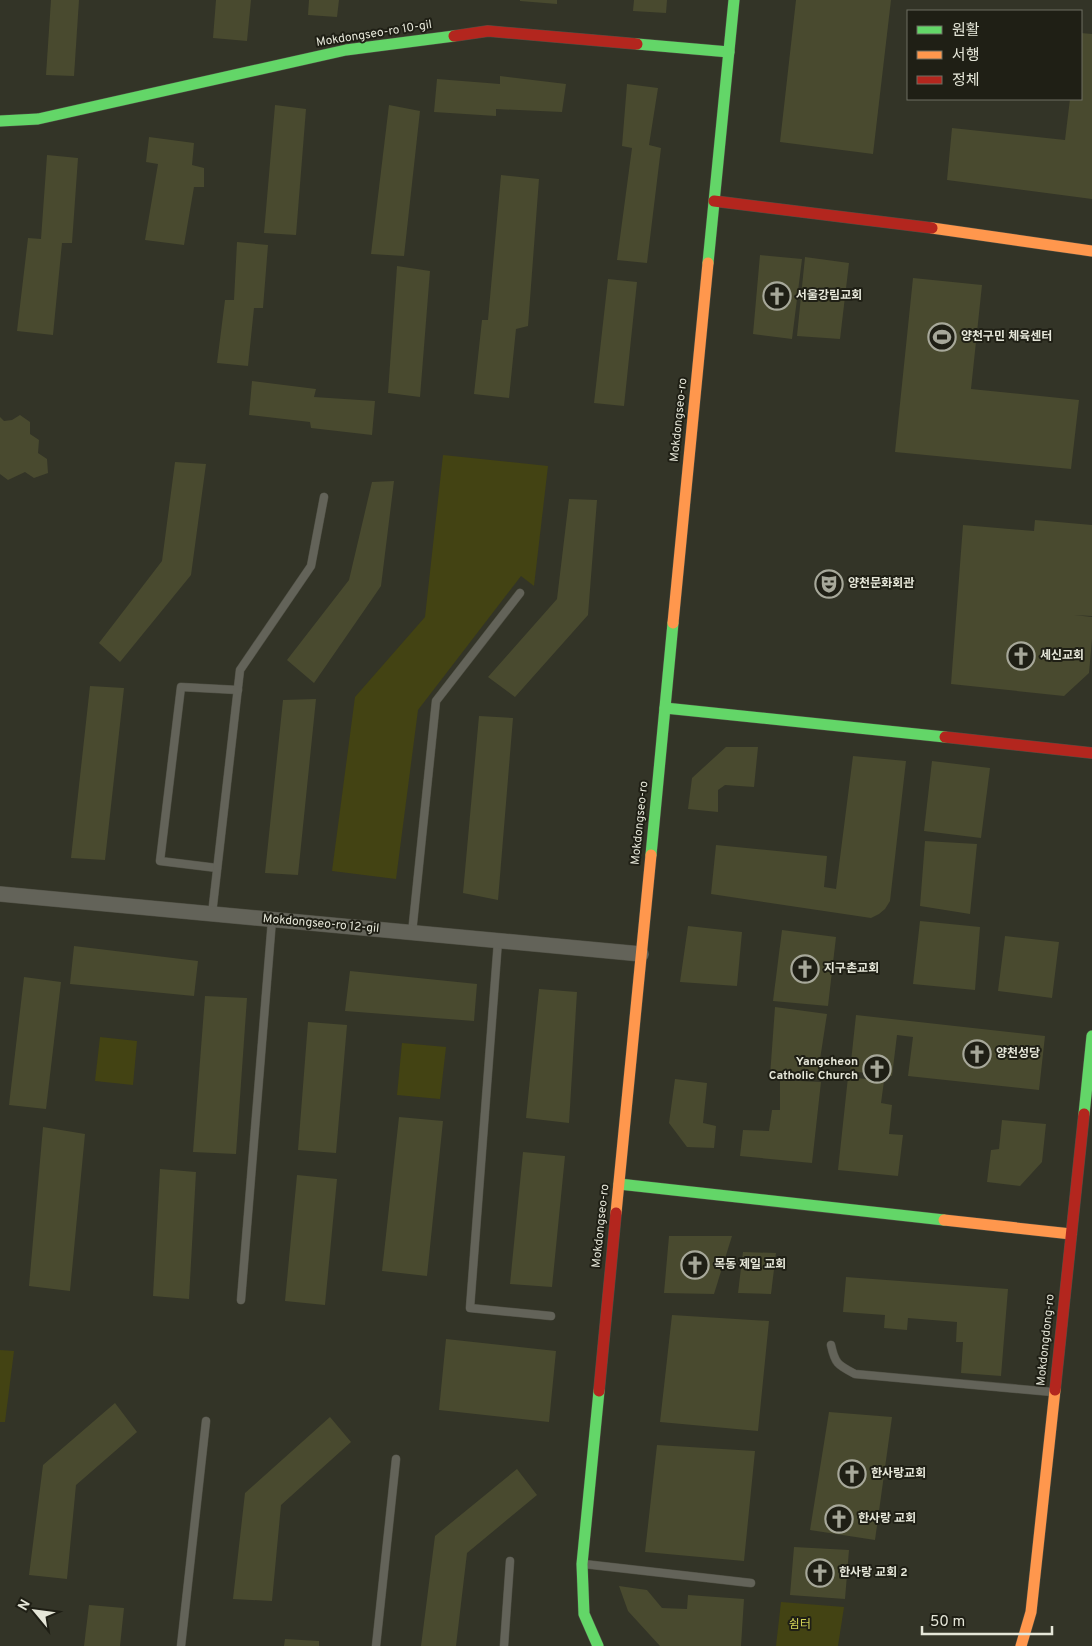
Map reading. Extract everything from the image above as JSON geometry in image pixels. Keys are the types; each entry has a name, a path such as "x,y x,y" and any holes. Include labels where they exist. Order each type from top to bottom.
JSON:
{"main road":[{"name":"Mokdongseo-ro","path":"598,1646 584,1614 582,1564 734,0"},
{"name":"Mokdongseo-ro 10-gil","path":"0,121 38,120 346,50 488,31 729,52"},
{"path":"714,201 894,222 1092,251"},
{"path":"665,708 1092,753"},
{"name":"Mokdongdong-ro","path":"1021,1646 1031,1612 1092,1036"},
{"path":"619,1184 1071,1234"}],"street":[{"name":"Mokdongseo-ro 12-gil","path":"0,894 642,954"}],"lane":[{"path":"212,914 240,670 311,566 324,497"},
{"path":"412,933 436,701 520,593"},
{"path":"217,868 160,861 180,687 238,690"},
{"path":"241,1300 272,920"},
{"path":"498,941 470,1308 551,1316"},
{"path":"831,1345 834,1360 843,1368 855,1374 1054,1393"},
{"path":"181,1646 206,1421"},
{"path":"376,1646 396,1459"},
{"path":"504,1646 510,1561"},
{"path":"582,1564 751,1583"}],"green space":[{"path":"443,455 548,466 534,586 521,576 418,710 396,879 332,871 355,697 425,617"},
{"path":"100,1037 137,1041 133,1085 95,1081"},
{"path":"402,1043 446,1047 440,1099 397,1095"},
{"path":"0,1350 14,1351 5,1422 0,1422"},
{"name":"쉼터","path":"781,1602 844,1607 838,1646 776,1646"}],"building":[{"path":"51,0 79,0 74,76 46,75"},
{"path":"216,0 251,0 247,41 213,38"},
{"path":"309,0 339,0 337,17 308,15"},
{"path":"557,0 557,4 520,1"},
{"path":"634,0 667,0 666,13 633,11"},
{"path":"796,0 891,0 873,154 780,142"},
{"path":"1082,33 1092,34 1092,199 947,180 952,128 1065,140 1070,100 1082,100"},
{"path":"500,76 566,84 562,112 496,109 496,116 434,112 437,79 500,84"},
{"path":"627,84 658,88 649,145 661,148 647,263 617,260 632,148 622,146"},
{"path":"275,105 306,109 296,235 264,233"},
{"path":"389,105 420,111 404,256 371,254"},
{"path":"149,137 194,143 192,165 204,168 204,187 194,187 184,245 145,240 158,164 146,162"},
{"path":"47,155 78,158 72,243 62,243 53,335 17,331 28,238 41,239"},
{"path":"501,175 539,179 528,326 516,329 509,398 474,394 482,320 488,320"},
{"path":"237,242 268,245 263,308 254,308 248,366 217,363 225,300 234,300"},
{"name":"서울강림교회","path":"760,255 802,259 792,339 753,334"},
{"path":"805,257 849,263 840,339 797,336"},
{"path":"397,266 430,271 420,397 388,393"},
{"name":"양천구민 체육센터","path":"913,278 982,285 971,389 1079,400 1071,469 895,452"},
{"path":"608,279 637,282 624,406 594,403"},
{"path":"252,381 316,389 314,397 375,401 372,435 311,428 310,422 249,415"},
{"path":"20,415 30,422 30,434 39,440 38,453 47,459 48,473 34,478 25,472 8,480 0,474 0,417 4,421 12,420"},
{"path":"175,462 206,464 191,575 120,662 99,643 162,561"},
{"path":"394,481 381,586 314,683 287,660 349,580 372,482"},
{"path":"569,499 597,500 588,615 515,697 488,677 557,599"},
{"path":"1035,520 1092,525 1092,616 1074,615 1092,617 1089,673 1064,696 951,684 963,525 1034,531"},
{"path":"90,686 124,688 105,860 71,858"},
{"path":"316,699 298,875 265,873 283,700"},
{"path":"479,716 513,718 498,900 463,893"},
{"path":"726,747 758,747 754,787 725,785 718,790 718,812 688,809 692,778"},
{"path":"853,756 906,761 890,901 885,909 871,918 711,894 716,845 827,856 824,887 836,889"},
{"path":"932,761 990,768 981,838 924,831"},
{"path":"925,841 977,844 970,914 920,906"},
{"path":"920,921 980,927 975,990 913,984"},
{"path":"688,926 742,932 737,986 680,982"},
{"name":"지구촌교회","path":"782,930 836,937 828,1006 773,1001"},
{"path":"1005,936 1059,942 1052,998 998,991"},
{"path":"74,946 198,961 194,996 70,984"},
{"path":"350,971 477,984 474,1021 345,1011"},
{"path":"24,977 61,982 46,1109 9,1105"},
{"path":"539,989 577,992 569,1123 526,1118"},
{"path":"205,996 247,998 236,1154 193,1152"},
{"path":"775,1007 827,1014 817,1079 770,1076"},
{"name":"양천성당","path":"856,1015 1045,1036 1039,1090 908,1076 913,1037 897,1035 892,1076 850,1071"},
{"path":"308,1022 347,1025 336,1153 298,1150"},
{"path":"848,1077 884,1081 881,1103 892,1105 889,1134 903,1135 898,1176 838,1170"},
{"path":"675,1079 707,1083 703,1123 716,1126 714,1148 687,1147 669,1123"},
{"path":"780,1080 821,1082 812,1163 740,1156 743,1130 769,1131 772,1110 780,1110"},
{"path":"399,1117 443,1121 427,1276 382,1271"},
{"path":"1002,1120 1046,1124 1042,1162 1020,1186 987,1182 991,1150 999,1149"},
{"path":"43,1127 85,1134 70,1291 29,1286"},
{"path":"523,1152 565,1156 552,1287 510,1284"},
{"path":"160,1169 196,1172 189,1299 153,1296"},
{"path":"297,1175 337,1179 325,1305 285,1301"},
{"name":"목동 제일 교회","path":"669,1236 732,1236 714,1294 664,1293"},
{"name":"목동 제일 교회","path":"743,1252 776,1253 771,1294 738,1293"},
{"path":"846,1277 1008,1289 1001,1376 961,1373 963,1342 956,1342 957,1322 908,1318 907,1330 884,1328 885,1315 843,1312"},
{"path":"672,1315 769,1321 758,1431 660,1422"},
{"path":"446,1339 556,1351 549,1422 439,1410"},
{"path":"115,1403 137,1432 76,1485 67,1579 29,1575 43,1465"},
{"name":"한사랑교회","path":"829,1412 892,1417 875,1540 810,1530"},
{"path":"330,1417 351,1442 281,1505 272,1601 233,1599 245,1493"},
{"path":"657,1445 755,1451 744,1561 645,1552"},
{"path":"517,1469 537,1495 467,1553 456,1646 421,1646 435,1536"},
{"name":"한사랑 교회 2","path":"794,1547 849,1550 845,1599 790,1595"},
{"path":"619,1586 647,1590 662,1608 687,1609 688,1595 744,1599 741,1646 660,1646 628,1611"},
{"path":"89,1605 124,1608 120,1646 84,1646"},
{"path":"285,1639 319,1641 319,1646 284,1646"}],"traffic: fast":[{"path":"708,263 734,0"},
{"path":"0,121 38,119 346,50 454,36"},
{"path":"637,44 729,52"},
{"path":"651,855 673,623"},
{"path":"665,708 945,737"},
{"path":"1084,1114 1092,1036"},
{"path":"619,1184 944,1220"},
{"path":"598,1646 584,1614 582,1564 599,1391"}],"traffic: slow":[{"path":"932,228 1092,251"},
{"path":"673,623 708,263"},
{"path":"616,1213 651,855"},
{"path":"944,1220 1071,1234"},
{"path":"1021,1646 1031,1612 1055,1390"}],"traffic: jam":[{"path":"454,36 488,31 637,44"},
{"path":"714,201 932,228"},
{"path":"945,737 1092,753"},
{"path":"1055,1390 1084,1114"},
{"path":"599,1391 616,1213"}],"place":[{"name":"서울강림교회","path":"777,296"},
{"name":"양천구민 체육센터","path":"942,337"},
{"name":"양천문화회관","path":"829,584"},
{"name":"세신교회","path":"1021,656"},
{"name":"지구촌교회","path":"805,969"},
{"name":"양천성당","path":"977,1054"},
{"name":"Yangcheon Catholic Church","path":"877,1069"},
{"name":"목동 제일 교회","path":"695,1265"},
{"name":"한사랑교회","path":"852,1474"},
{"name":"한사랑 교회","path":"839,1519"},
{"name":"한사랑 교회 2","path":"820,1573"}]}
